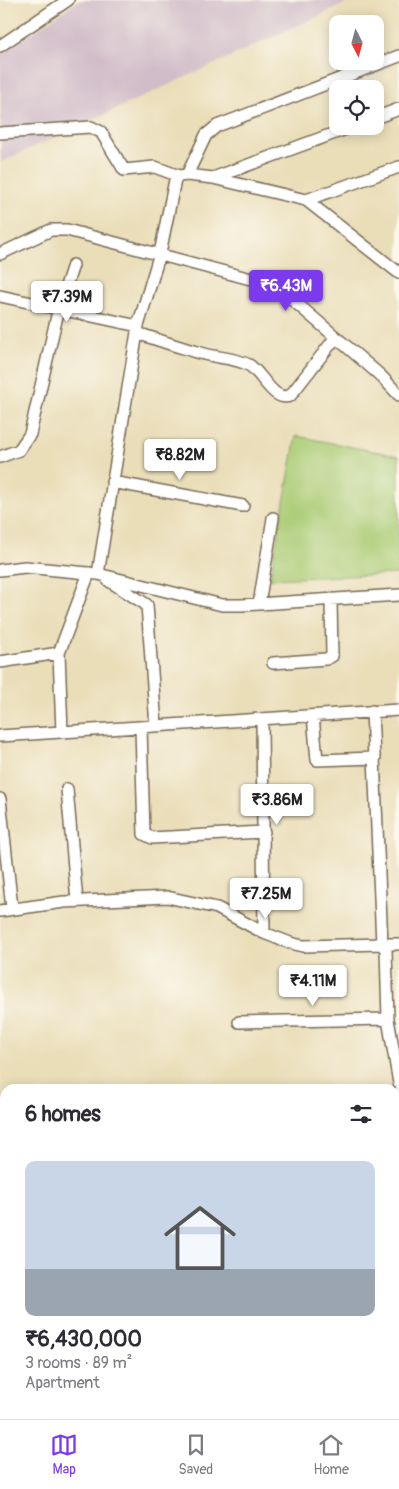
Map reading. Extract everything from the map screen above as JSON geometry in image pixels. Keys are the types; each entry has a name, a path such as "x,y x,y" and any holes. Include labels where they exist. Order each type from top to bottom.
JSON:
{"street":[{"path":"0,46 68,0"},
{"path":"62,732 59,653 93,574 112,482 137,330 160,253 176,180 183,175 206,135 217,126 399,56"},
{"path":"384,115 399,109"},
{"path":"0,133 91,127 101,132 124,170 155,168 183,175 214,178 306,200 399,273"},
{"path":"214,178 330,135"},
{"path":"306,200 399,167"},
{"path":"0,254 51,230 59,229 160,253 266,283 295,302 381,376 399,395"},
{"path":"0,457 19,450 30,434 59,307 72,265"},
{"path":"0,296 59,307 137,330 206,354 245,364 254,369 282,397 290,396 336,337"},
{"path":"112,482 243,506"},
{"path":"259,604 273,518"},
{"path":"0,570 25,567 93,574 222,605 399,595"},
{"path":"93,574 147,606 156,726"},
{"path":"273,663 326,659 332,656 331,599"},
{"path":"0,662 59,653"},
{"path":"0,736 399,710"},
{"path":"372,712 382,944 386,950 399,1079"},
{"path":"313,716 317,760 375,758"},
{"path":"262,719 264,933"},
{"path":"141,727 144,834 152,838 264,832"},
{"path":"67,789 77,902"},
{"path":"0,799 12,908"},
{"path":"0,911 12,908 77,902 167,897 217,908 264,933 303,946 399,944"},
{"path":"239,1022 392,1022"}],"shaded area":[{"path":"80,0 353,0 1,162 0,54"}],"green space":[{"path":"296,436 399,456 399,569 397,574 270,579"}]}
